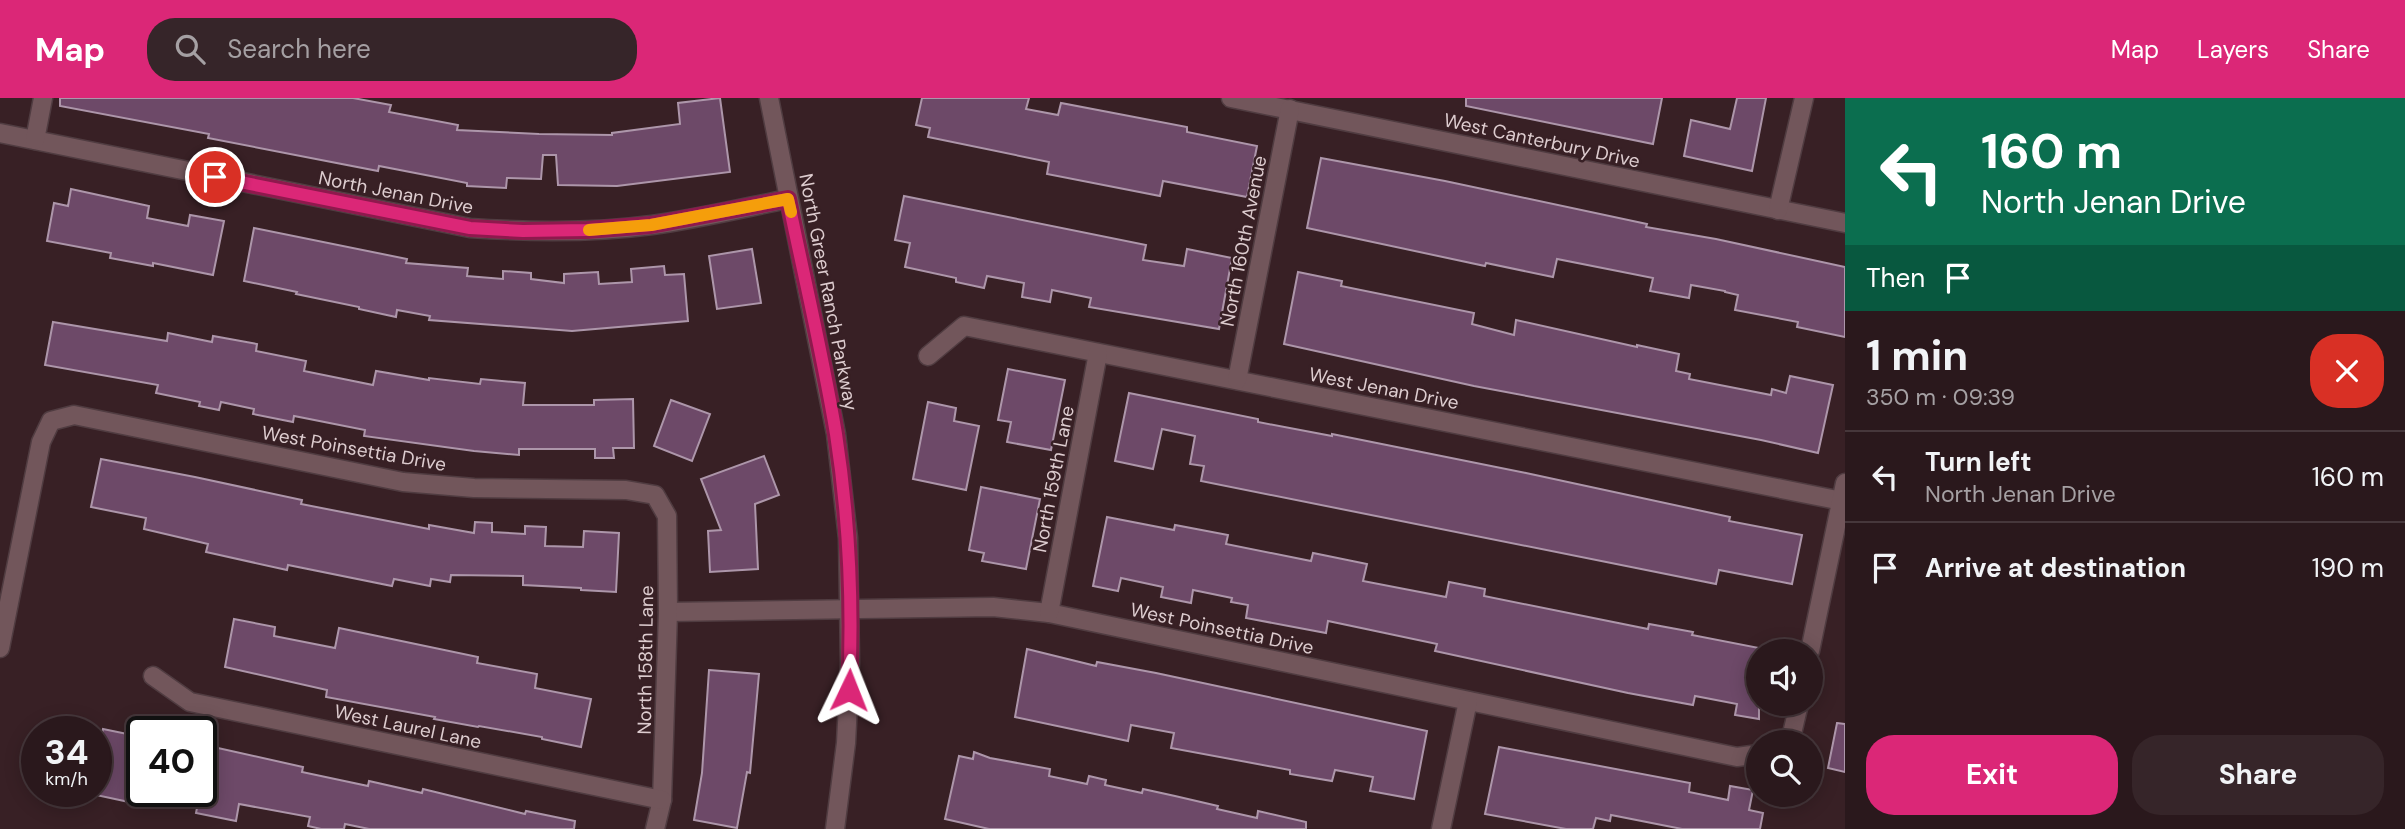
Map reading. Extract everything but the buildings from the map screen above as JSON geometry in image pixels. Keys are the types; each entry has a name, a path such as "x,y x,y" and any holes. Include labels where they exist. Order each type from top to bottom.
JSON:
{"street":[{"path":"35,140 43,98"},
{"name":"North Greer Ranch Parkway","path":"769,98 836,434 848,538 850,663 846,743 835,829"},
{"name":"West Canterbury Drive","path":"1231,98 1845,223"},
{"path":"1778,210 1804,98"},
{"name":"North 160th Avenue","path":"1237,380 1290,109"},
{"name":"North Jenan Drive","path":"0,133 470,228 587,230 651,225 788,199"},
{"name":"West Jenan Drive","path":"928,356 964,326 1237,380 1843,492"},
{"name":"North 159th Lane","path":"1049,613 1098,353"},
{"name":"West Poinsettia Drive","path":"0,648 41,442 51,421 74,415 403,482 474,488 626,490 655,495"},
{"path":"1812,639 1843,492"},
{"name":"North 158th Lane","path":"655,495 667,516 668,612 662,800 655,829"},
{"name":"West Poinsettia Drive","path":"668,612 993,607 1049,613 1737,757 1746,756"},
{"name":"West Laurel Lane","path":"153,676 190,702 662,800"},
{"path":"1441,829 1468,701"}],"slow traffic":[{"path":"589,230 651,225 788,199 791,212"}],"route":[{"path":"215,177 395,215 470,228 523,231 651,225 788,199 836,434 843,489 848,538 849,690"}]}
